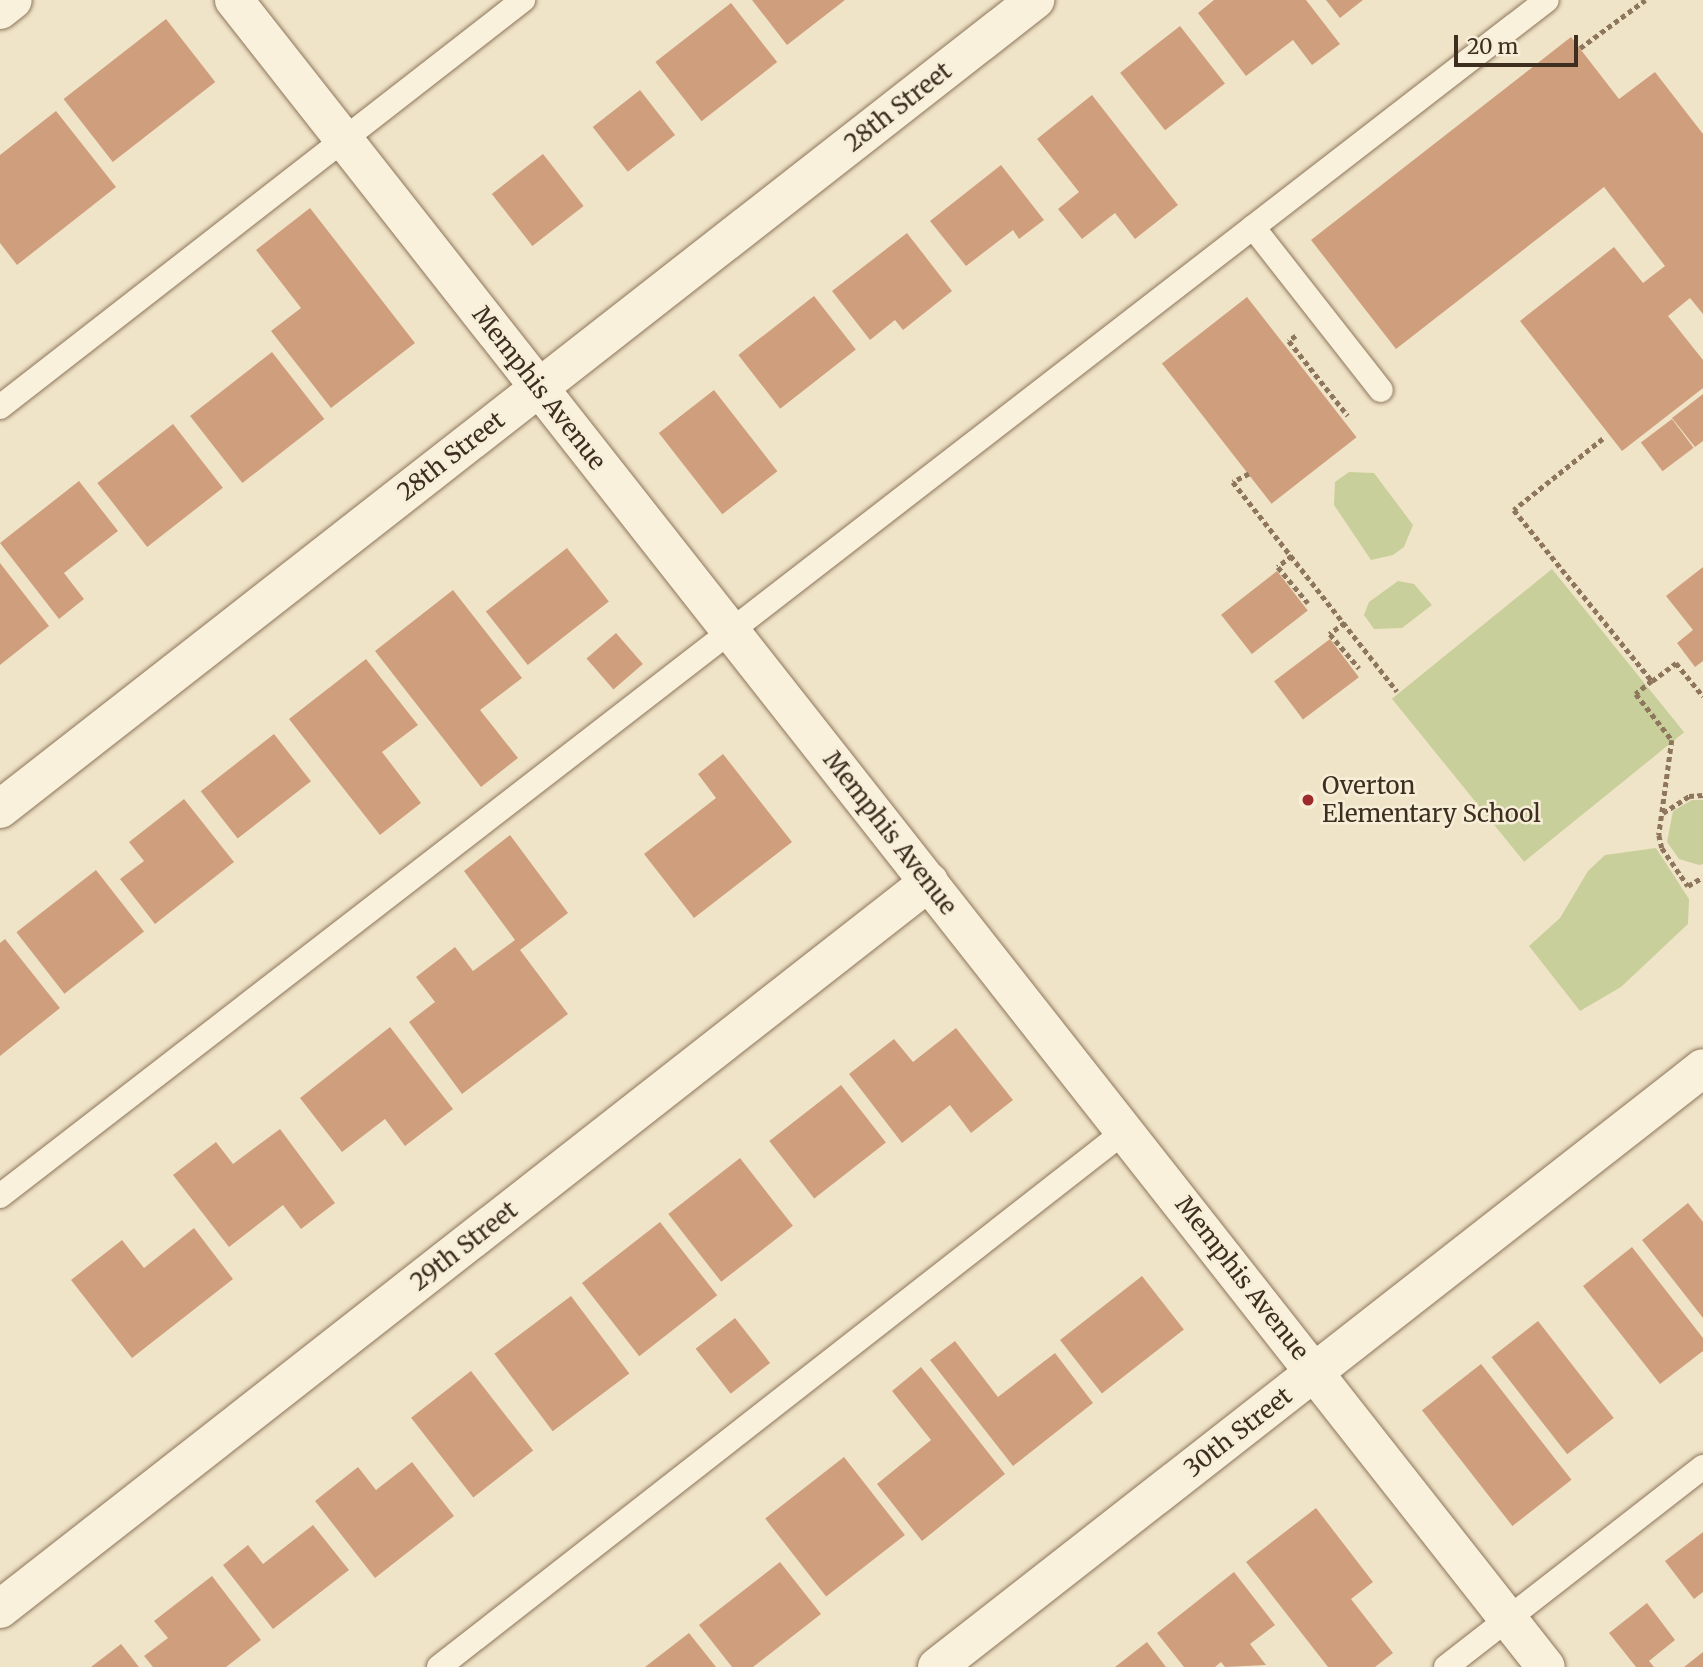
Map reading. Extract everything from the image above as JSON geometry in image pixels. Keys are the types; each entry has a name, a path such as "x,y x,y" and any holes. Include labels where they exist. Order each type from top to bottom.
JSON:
{"street":[{"path":"0,10 13,0"},
{"name":"Memphis Avenue","path":"234,0 1316,1371 1546,1667"},
{"name":"28th Street","path":"0,809 1035,0"},
{"name":"29th Street","path":"0,1609 929,882"},
{"name":"30th Street","path":"937,1667 1703,1068"}],"lane":[{"path":"0,407 523,0"},
{"path":"0,1196 1547,0"},
{"path":"1253,227 1381,390"},
{"path":"439,1667 1125,1130"},
{"path":"1446,1667 1703,1466"}],"path":[{"path":"1580,48 1645,0"},
{"path":"1603,439 1514,510 1652,681"},
{"path":"1249,474 1233,482 1397,691"},
{"path":"1292,556 1278,567 1308,603"},
{"path":"1345,623 1330,634 1359,668"},
{"path":"1703,696 1676,663 1636,694 1672,740 1662,814 1662,848 1688,886 1703,877"},
{"path":"1662,814 1689,796 1703,795"}],"green space":[{"path":"1349,472 1374,473 1413,525 1404,547 1393,555 1371,560 1334,505 1335,482"},
{"path":"1552,569 1684,732 1524,862 1392,699"},
{"path":"1398,581 1414,584 1432,605 1402,628 1374,629 1364,615 1369,602"},
{"path":"1692,800 1703,800 1703,864 1699,865 1679,859 1667,842 1673,811"},
{"path":"1656,848 1689,899 1688,924 1621,987 1580,1011 1529,946 1560,918 1588,871 1605,855"}],"building":[{"path":"752,0 845,0 787,45"},
{"path":"1214,0 1306,0 1340,44 1312,65 1293,40 1246,76 1198,13"},
{"path":"1326,0 1363,0 1340,18"},
{"path":"731,3 777,62 702,121 655,62"},
{"path":"166,19 215,82 113,162 64,99"},
{"path":"1180,26 1225,84 1165,130 1120,73"},
{"path":"1571,37 1619,99 1655,72 1703,134 1703,314 1690,298 1668,316 1703,360 1703,388 1622,451 1520,321 1614,247 1643,283 1665,266 1604,187 1396,349 1311,240"},
{"path":"640,90 675,135 628,172 593,127"},
{"path":"1092,95 1178,205 1135,239 1115,213 1082,239 1058,209 1079,192 1037,139"},
{"path":"56,111 116,187 17,265 0,243 0,155"},
{"path":"543,154 584,206 532,246 492,194"},
{"path":"1001,165 1044,220 1019,239 1013,230 966,266 930,221"},
{"path":"310,208 415,343 331,408 271,331 301,308 256,250"},
{"path":"907,233 952,291 903,330 895,320 870,340 832,291"},
{"path":"814,296 856,350 780,409 738,355"},
{"path":"1247,297 1357,437 1271,504 1162,363"},
{"path":"272,352 324,419 242,483 190,416"},
{"path":"714,390 777,471 722,514 659,433"},
{"path":"1703,394 1703,441 1695,447 1672,418"},
{"path":"1672,419 1694,448 1663,471 1641,442"},
{"path":"173,424 223,488 147,547 97,483"},
{"path":"79,481 118,531 64,573 84,599 59,619 0,543"},
{"path":"567,548 609,602 528,665 486,611"},
{"path":"0,563 49,626 0,665"},
{"path":"1703,567 1703,661 1695,667 1677,643 1693,630 1666,596"},
{"path":"1277,571 1308,610 1252,654 1221,615"},
{"path":"453,590 522,678 480,710 518,758 481,787 375,651"},
{"path":"616,633 643,664 613,690 587,659"},
{"path":"1330,639 1359,677 1303,719 1274,681"},
{"path":"366,659 418,725 382,752 421,803 380,835 289,719"},
{"path":"274,734 311,781 238,839 201,791"},
{"path":"723,754 792,842 694,918 644,854 716,798 698,774"},
{"path":"184,799 234,862 155,924 120,879 144,861 129,842"},
{"path":"510,835 568,913 520,950 568,1014 462,1094 409,1022 435,1002 416,977 455,947 473,971 515,940 464,871"},
{"path":"96,870 144,931 64,994 16,932"},
{"path":"5,939 60,1008 0,1056 0,943"},
{"path":"390,1027 453,1109 405,1146 385,1119 342,1152 300,1098"},
{"path":"956,1028 1013,1100 971,1133 950,1105 902,1143 849,1074 894,1039 913,1062"},
{"path":"841,1085 886,1143 814,1199 769,1141"},
{"path":"280,1129 335,1203 301,1229 283,1205 229,1247 173,1175 216,1142 233,1164"},
{"path":"740,1158 793,1226 721,1282 668,1214"},
{"path":"1688,1203 1703,1222 1703,1318 1642,1240"},
{"path":"660,1222 717,1295 639,1356 582,1283"},
{"path":"194,1228 233,1279 132,1358 71,1280 122,1240 144,1268"},
{"path":"1632,1247 1703,1338 1703,1351 1660,1384 1583,1286"},
{"path":"1142,1276 1184,1330 1102,1394 1060,1340"},
{"path":"571,1296 629,1373 553,1431 494,1354"},
{"path":"735,1318 770,1363 731,1394 696,1349"},
{"path":"1538,1321 1614,1418 1567,1454 1492,1357"},
{"path":"955,1341 998,1397 1055,1353 1093,1403 1013,1466 930,1360"},
{"path":"1481,1364 1572,1480 1512,1526 1422,1410"},
{"path":"921,1367 1005,1474 922,1541 877,1484 931,1440 892,1391"},
{"path":"471,1371 533,1451 473,1497 411,1418"},
{"path":"844,1457 905,1535 826,1597 765,1519"},
{"path":"412,1462 454,1516 375,1578 315,1501 358,1467 376,1490"},
{"path":"1316,1508 1373,1582 1351,1599 1393,1653 1375,1667 1328,1667 1246,1562"},
{"path":"313,1525 349,1570 273,1629 223,1565 248,1545 263,1564"},
{"path":"1703,1532 1703,1592 1694,1599 1665,1561"},
{"path":"780,1562 821,1614 753,1667 732,1667 699,1625"},
{"path":"1234,1572 1275,1625 1250,1644 1266,1665 1225,1667 1221,1662 1215,1667 1184,1667 1157,1633"},
{"path":"212,1576 261,1640 226,1667 153,1667 144,1656 168,1638 154,1621"},
{"path":"1647,1603 1675,1640 1649,1661 1654,1667 1636,1667 1609,1633"},
{"path":"689,1633 716,1667 645,1667"},
{"path":"1147,1642 1166,1667 1115,1667"},
{"path":"121,1644 139,1667 91,1667"},
{"path":"1703,1652 1703,1667 1684,1667"}],"place":[{"name":"Overton Elementary School","path":"1308,800"}]}
